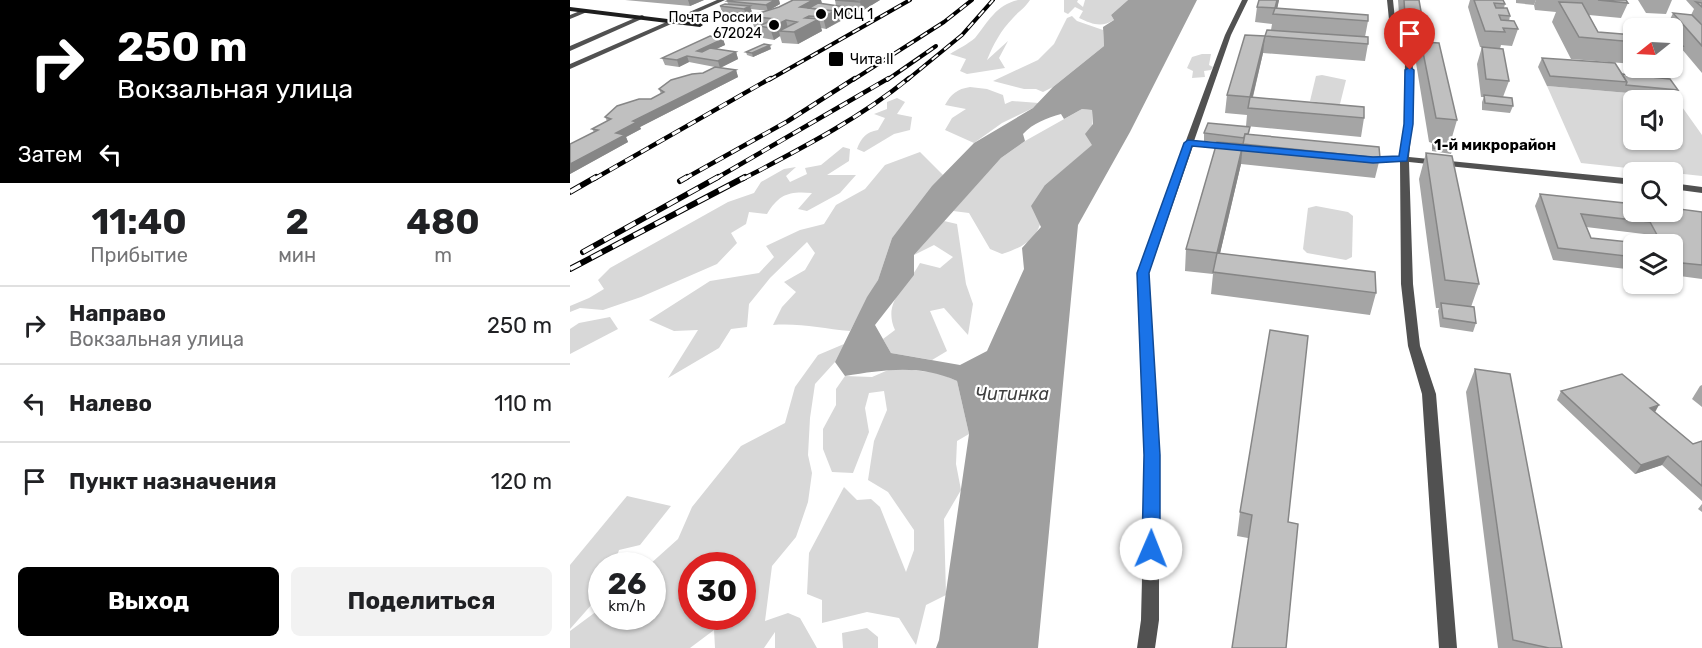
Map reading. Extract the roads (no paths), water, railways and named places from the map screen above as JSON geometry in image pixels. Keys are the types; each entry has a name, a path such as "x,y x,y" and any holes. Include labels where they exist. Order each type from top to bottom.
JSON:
{"street":[{"path":"570,67 722,0"},
{"path":"1146,648 1150,620 1152,455 1143,273 1228,35 1245,0"},
{"path":"1390,0 1395,49 1409,59 1408,124 1404,159 1407,284 1414,346 1429,394 1448,648"},
{"path":"570,9 700,25"},
{"path":"570,16 585,10"},
{"path":"570,49 642,17"},
{"path":"1188,143 1246,148"},
{"path":"1350,158 1404,159 1623,181"},
{"path":"1683,187 1702,189"}],"water":[{"name":"Читинка","path":"1128,0 1197,0 1130,132 1078,225 1038,648 936,648 969,434 957,381 915,370 888,370 845,376 835,362 867,297 878,280 892,238 932,186 974,143 1033,108 1053,87 1104,46 1103,27 1114,20 1111,15","holes":["1082,109 1092,110 1093,124 1085,134 1092,145 1045,185 1031,206 1041,227 1022,248 1024,269 987,351 960,365 891,353 875,325 914,275 914,255 1001,158 1025,141 1023,134 1027,130 1040,121 1061,114 1064,119"]}],"railway":[{"path":"769,80 910,0"},
{"path":"853,80 944,22 972,0"},
{"path":"907,80 962,35 993,0"},
{"path":"887,80 936,46"},
{"path":"594,179 771,78"},
{"path":"684,179 788,121 855,78"},
{"path":"715,179 889,78"},
{"path":"743,179 850,120 909,78"},
{"path":"570,192 596,177"},
{"path":"680,181 687,177"},
{"path":"583,252 718,177"},
{"path":"570,269 745,177"}],"place":[{"name":"МСЦ 1","path":"821,14"},
{"name":"Почта России 672024","path":"774,25"},
{"name":"Чита II","path":"836,59"}],"district":[{"name":"1-й микрорайон","path":"1495,145"}]}
